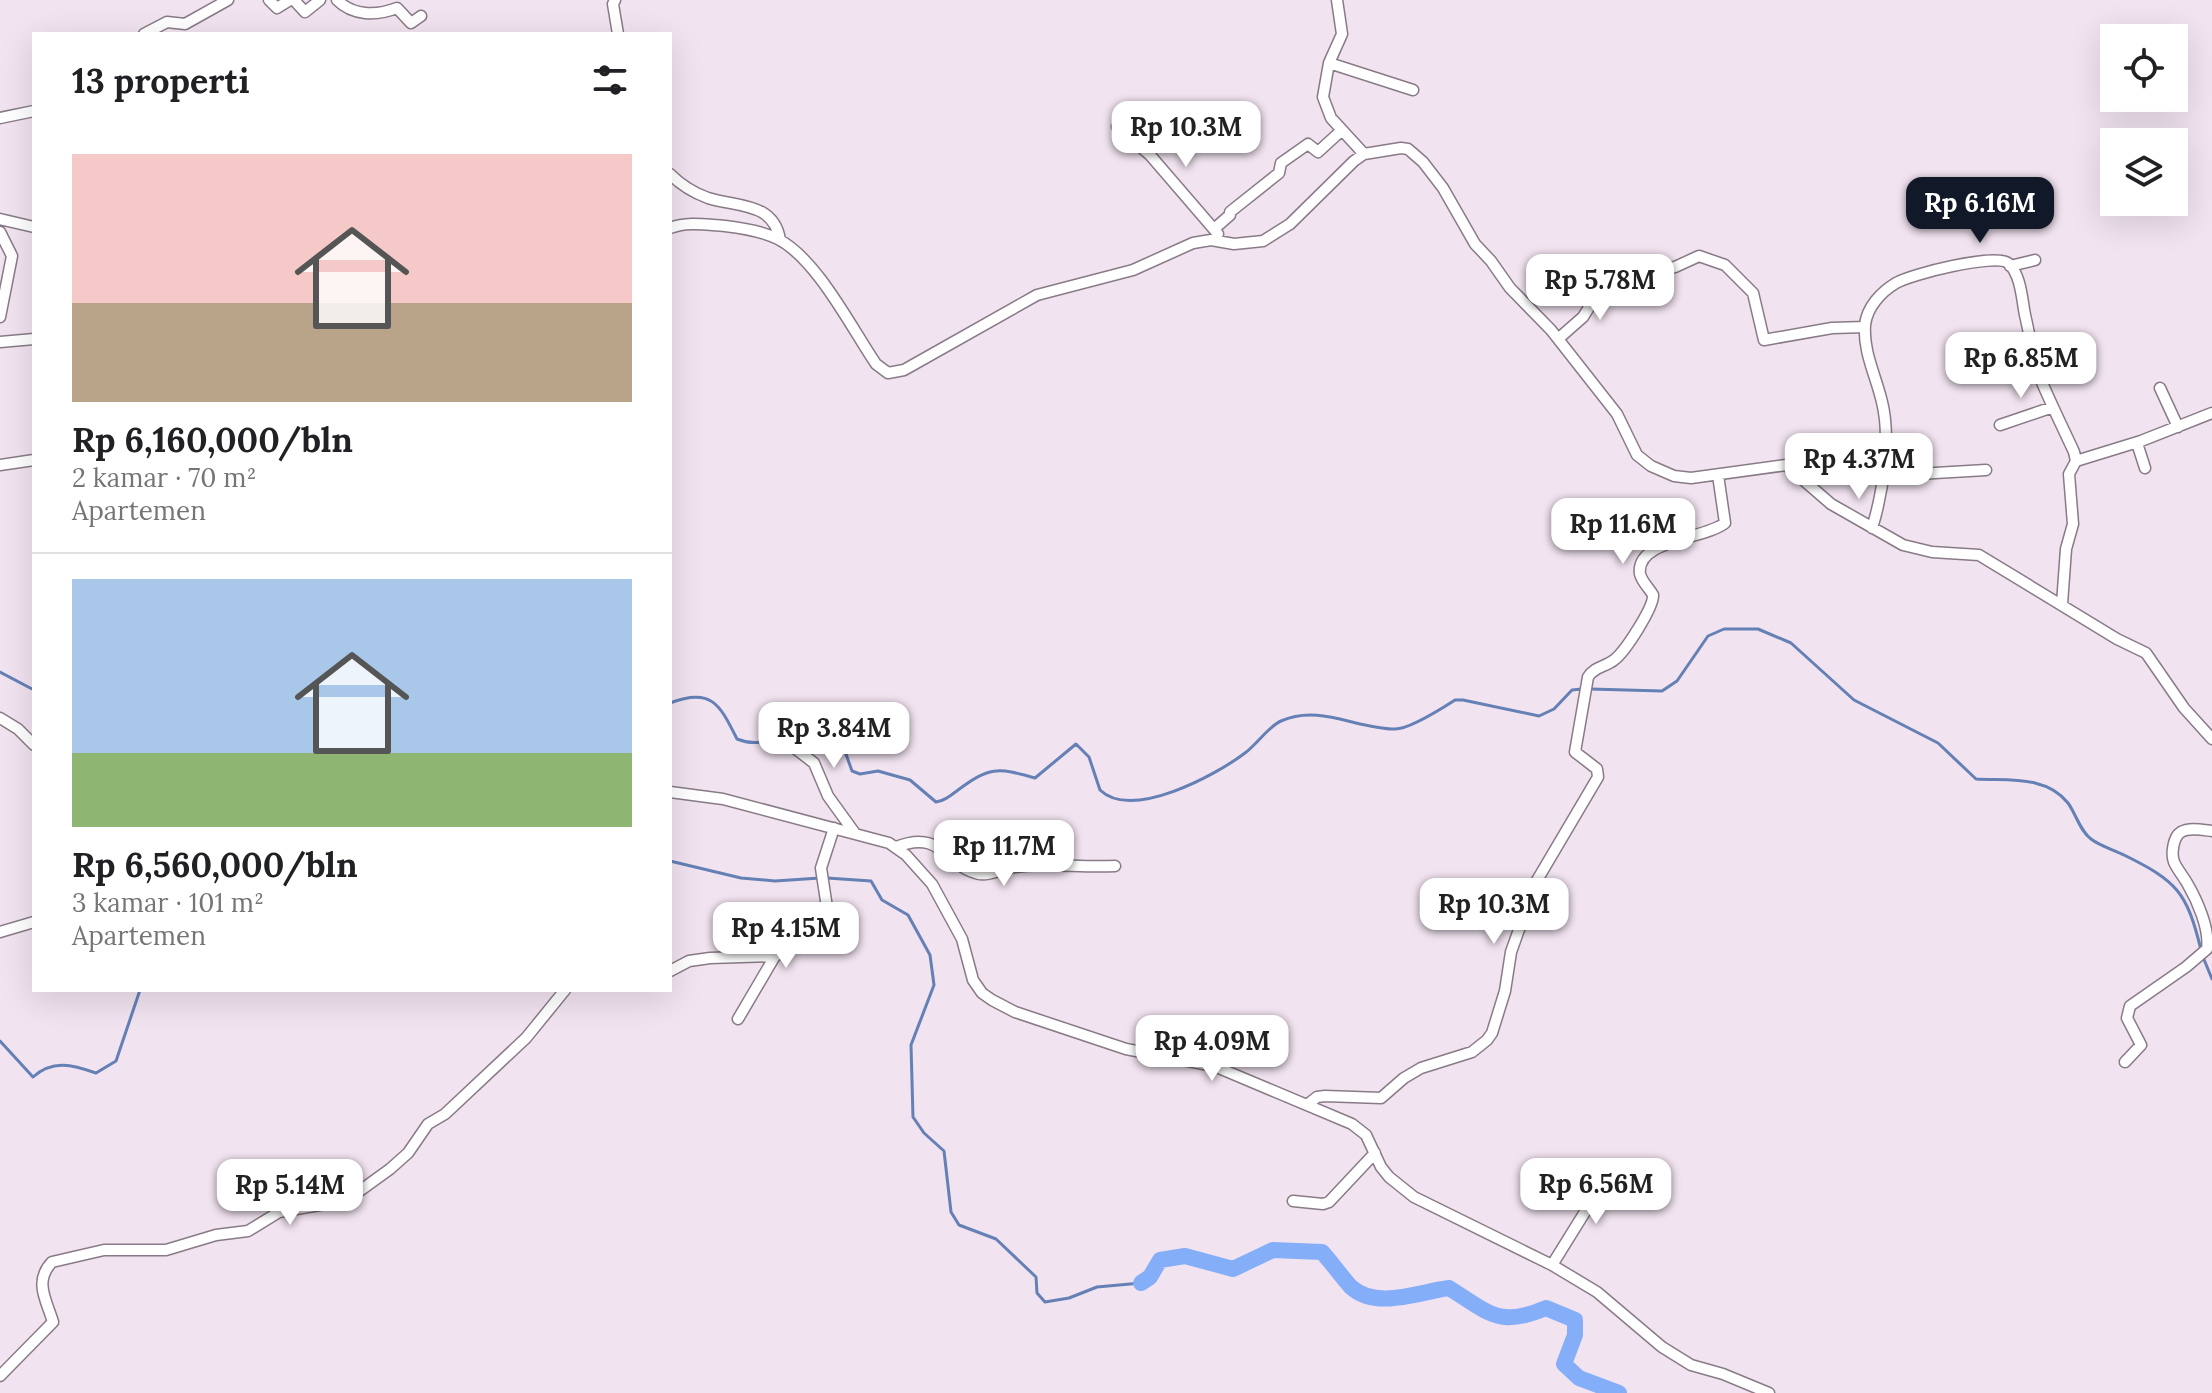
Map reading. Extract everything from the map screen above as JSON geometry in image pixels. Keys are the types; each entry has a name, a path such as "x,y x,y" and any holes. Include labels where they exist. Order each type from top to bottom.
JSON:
{"street":[{"path":"148,32 167,22 185,24 228,0"},
{"path":"269,0 277,8 292,0 305,12 320,0"},
{"path":"337,0 357,13 382,13 398,9 411,23 421,16"},
{"path":"1337,0 1342,34 1329,63 1323,97 1327,109 1342,130 1364,154"},
{"path":"611,1 618,32"},
{"path":"1329,63 1413,90"},
{"path":"0,118 32,111"},
{"path":"1117,127 1150,155 1225,242"},
{"path":"1214,229 1230,212 1279,173 1281,163 1308,144 1318,152 1342,130"},
{"path":"672,227 689,223 705,224 739,228 780,240 815,274 876,364 888,373 912,366 1037,295 1133,270 1193,243 1211,240 1234,244 1257,243 1281,232 1364,154 1401,148 1415,153 1443,188 1475,244 1510,288 1558,339 1617,414 1631,445 1643,460 1674,476 1718,475 1786,465 1831,504 1903,545 1921,550 1979,555 2117,639 2146,653 2184,708 2212,739"},
{"path":"672,176 706,197 752,206 766,213 775,222 780,240"},
{"path":"0,219 32,227"},
{"path":"0,232 12,256 0,317"},
{"path":"1558,339 1588,309 1595,270 1617,268 1621,277 1675,267 1699,256 1725,265 1753,293 1758,307 1760,334 1765,341 1840,327 1865,327"},
{"path":"2010,266 2035,260"},
{"path":"1872,528 1882,498 1884,476 1883,405 1867,356 1867,312 1874,302 1900,281 1939,269 2003,261 2010,266 2018,282 2041,378 2076,461 2069,474 2073,524 2066,549 2062,604"},
{"path":"0,342 32,339"},
{"path":"2160,388 2178,427"},
{"path":"2000,425 2053,407"},
{"path":"2076,461 2137,443 2212,413"},
{"path":"2137,443 2145,468"},
{"path":"0,465 32,460"},
{"path":"1884,476 1986,470"},
{"path":"1307,1105 1317,1097 1325,1096 1381,1098 1421,1068 1472,1052 1492,1033 1505,991 1511,952 1536,882 1598,777 1597,769 1575,752 1587,681 1591,672 1619,656 1652,606 1653,595 1640,575 1640,565 1649,551 1725,523 1718,475"},
{"path":"817,712 803,718 795,727 791,742 793,748 814,763 828,796 854,832"},
{"path":"0,718 18,729 32,743"},
{"path":"672,792 723,799 854,832 896,847 918,868 940,897 965,946 973,980 982,993 992,1000 1015,1012 1126,1049 1214,1066 1318,1108 1360,1129 1389,1177 1414,1197 1552,1265 1597,1292 1662,1347 1680,1358 1769,1393"},
{"path":"672,970 689,961 710,958 775,956 805,942 823,929 828,914 821,868 834,828"},
{"path":"2125,1062 2141,1045 2127,1018 2130,1006 2207,949 2207,937 2196,903 2173,857 2175,840 2181,832 2212,831"},
{"path":"896,847 914,841 924,842 943,849 972,872 984,875 1009,868 1115,866"},
{"path":"0,932 32,923"},
{"path":"738,1019 775,956"},
{"path":"0,1376 52,1326 41,1285 43,1274 52,1262 104,1250 166,1250 216,1235 248,1231 279,1212 331,1203 361,1190 408,1153 428,1124 445,1114 526,1038 563,992"},
{"path":"1293,1201 1329,1202 1375,1153"},
{"path":"1552,1265 1611,1170"}],"waterway":[{"path":"1590,689 1662,691 1677,681 1708,636 1724,629 1758,629 1791,643 1854,700 1938,743 1976,779 2026,781 2059,794 2091,839 2142,864 2177,890 2191,914 2201,950"},
{"path":"0,672 32,689"},
{"path":"796,731 810,726 832,729 842,743 852,771 860,774 878,771 910,780 936,802 994,771 1035,778 1076,744 1089,757 1100,790 1114,798 1132,800 1152,798 1195,783 1245,753 1276,723 1295,716 1324,716 1395,729 1417,722 1455,700 1539,716 1554,709 1572,690 1582,689"},
{"path":"672,702 696,697 713,702 737,739 744,741 763,742 789,734"},
{"path":"672,861 741,878 775,881 820,878"},
{"path":"827,878 871,881 882,900 908,915 930,955 934,985 911,1045 913,1117 924,1133 944,1151 951,1212 959,1225 996,1239 1036,1277 1037,1293 1045,1302 1069,1298 1097,1287 1141,1283"},
{"path":"2203,957 2212,979"},
{"path":"0,1041 33,1077 48,1068 63,1065 96,1073 116,1061 139,992"},
{"path":"1141,1283 1150,1277 1160,1260 1185,1256 1233,1269 1273,1250 1322,1252 1351,1287 1361,1294 1398,1298 1449,1288 1495,1315 1517,1317 1546,1308 1575,1320 1575,1335 1564,1364 1579,1378 1619,1393"}]}
